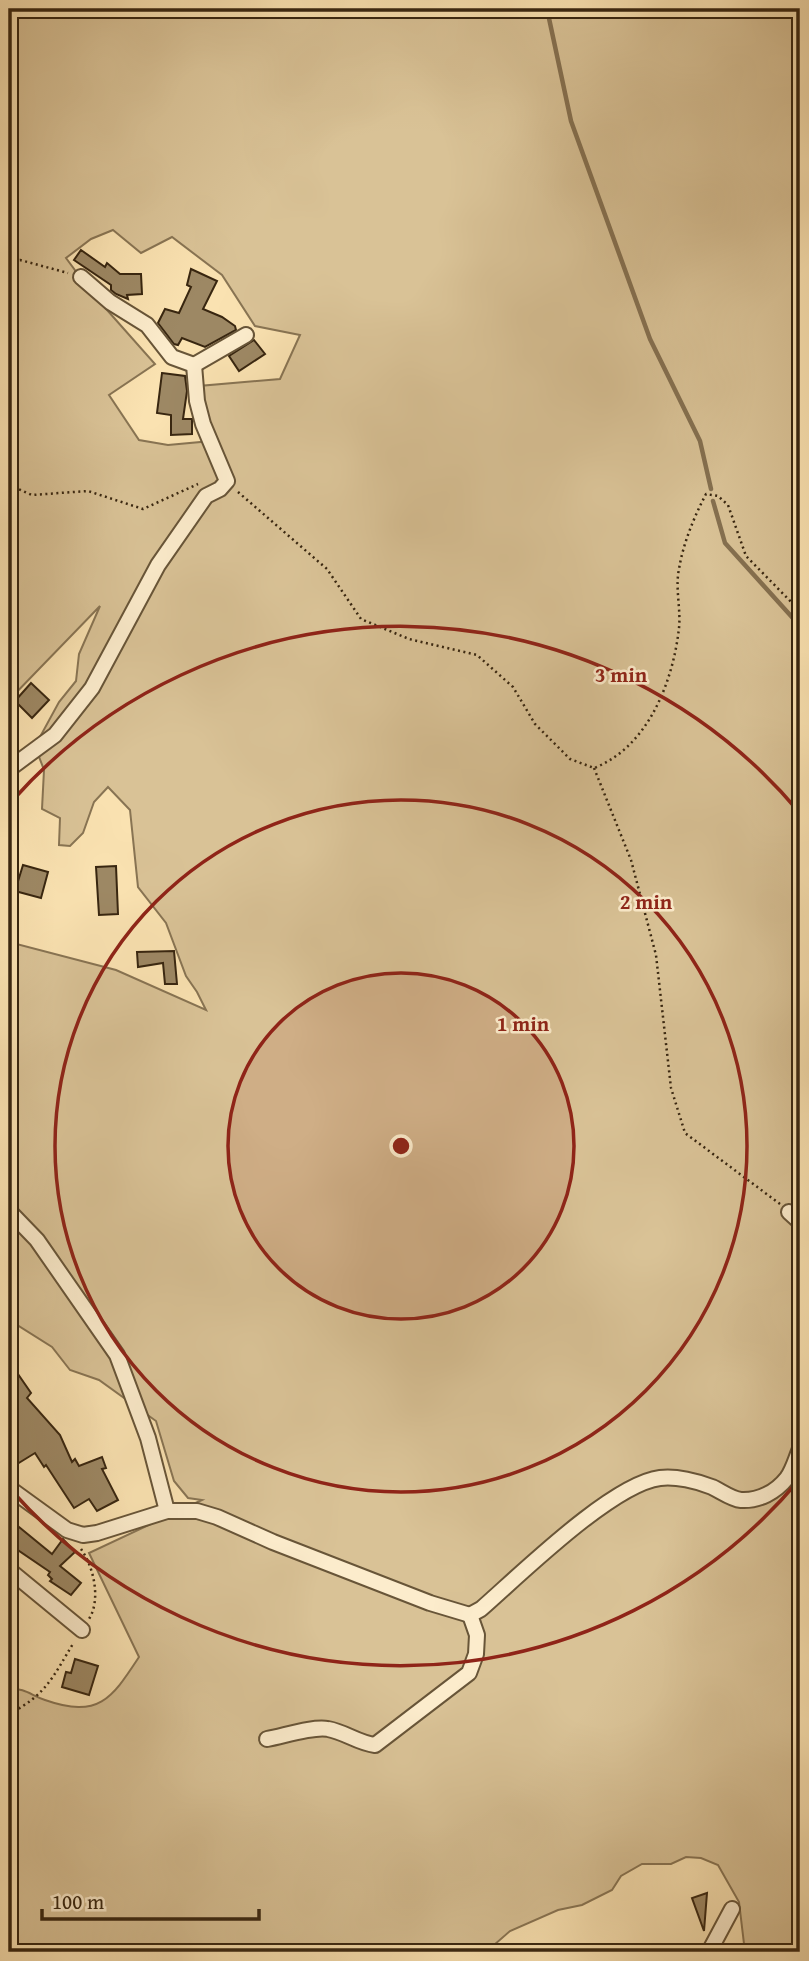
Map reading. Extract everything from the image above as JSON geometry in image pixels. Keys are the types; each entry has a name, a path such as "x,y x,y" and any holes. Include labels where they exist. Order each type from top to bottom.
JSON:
{"street":[{"path":"81,277 110,302 147,325 172,357 194,365 246,335"},
{"path":"9,769 55,735 92,688 158,565 206,496 220,489 227,481 203,424 197,401 194,365"},
{"path":"9,1212 37,1240 117,1355 148,1438 167,1511"},
{"path":"9,1488 67,1530 83,1535 167,1511 197,1511 430,1603 470,1615 481,1609 591,1515 623,1492 659,1478 676,1478 711,1486 740,1500 773,1493 788,1476 800,1449"},
{"path":"9,1570 82,1630"},
{"path":"267,1739 325,1728 341,1732 364,1744 375,1745 468,1673 477,1654 477,1635 470,1615"},
{"path":"709,1952 732,1909"}],"path":[{"path":"9,262 20,260 81,277"},
{"path":"9,485 32,495 88,491 143,509 205,481 227,481 327,569 361,619 410,639 477,654 513,687 535,724 570,759 594,768 608,762 637,736 657,708 671,673 680,627 678,571 695,514 706,494 718,496 728,505 746,556 800,611"},
{"path":"594,768 631,860 656,955 671,1088 685,1133 795,1217"}],"shaded area":[{"path":"9,9 800,9 800,1952 745,1952 739,1902 718,1865 701,1858 686,1857 671,1864 642,1864 621,1876 612,1890 582,1905 558,1910 510,1931 486,1952 9,1952 9,1689 79,1707 91,1706 112,1694 139,1657 89,1553 202,1500 188,1498 174,1481 156,1421 99,1380 70,1370 52,1347 17,1325 9,1329 9,942 116,970 206,1010 186,976 166,923 138,887 130,810 108,787 94,802 83,833 70,846 59,845 60,818 42,809 44,770 35,746 59,702 76,681 79,654 100,606 9,700","holes":["113,230 141,253 172,237 222,275 255,326 300,335 280,379 199,386 211,441 168,445 139,440 109,395 155,364 92,293 66,258 91,239"]}],"building":[{"path":"81,250 105,267 107,263 120,274 141,274 142,294 127,295 128,299 116,294 111,290 111,285 74,260"},
{"path":"191,269 217,281 203,309 222,317 235,326 236,330 205,347 182,338 178,345 174,344 158,323 165,309 179,313 191,287 187,285"},
{"path":"254,340 265,354 239,371 229,356"},
{"path":"162,373 185,376 187,391 183,419 192,419 192,434 171,435 171,415 157,413"},
{"path":"31,683 49,700 32,718 15,701"},
{"path":"23,865 48,872 41,898 15,891"},
{"path":"116,866 118,914 99,915 96,867"},
{"path":"174,951 177,984 165,984 163,963 138,967 137,952"},
{"path":"9,1361 31,1393 27,1398 60,1435 72,1462 75,1459 79,1466 102,1457 106,1468 102,1469 118,1500 97,1511 89,1499 74,1508 35,1453 9,1469"},
{"path":"19,1527 52,1554 63,1539 75,1552 60,1566 81,1583 71,1595 50,1581 50,1572 12,1546 14,1544 10,1540"},
{"path":"75,1659 98,1666 89,1695 62,1687 66,1672 71,1673"},
{"path":"707,1893 704,1931 692,1898"}],"waterway":[{"path":"547,9 571,121 650,339 700,441 711,489"},
{"path":"713,501 725,543 800,626"}]}
